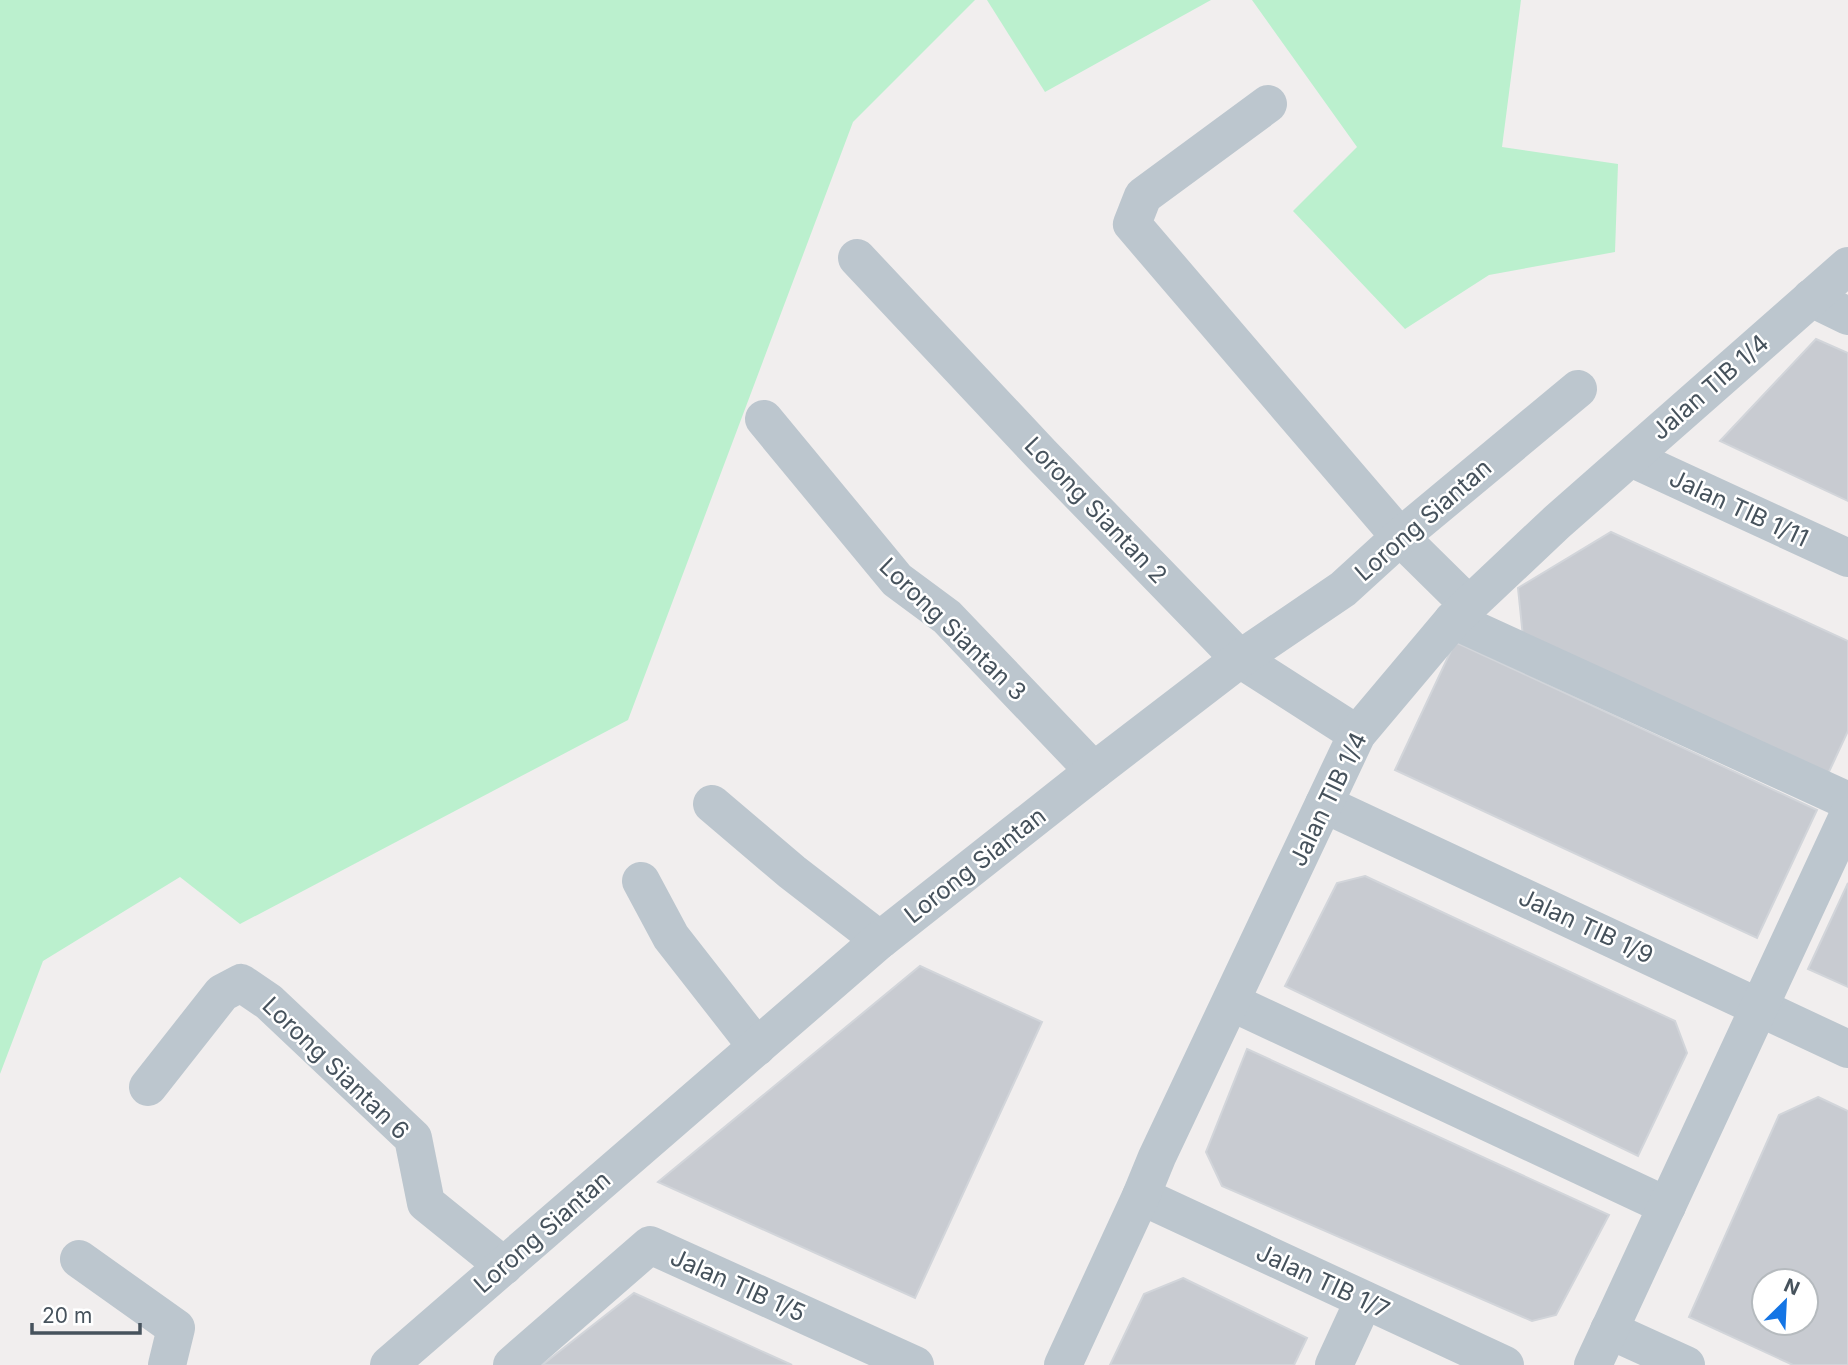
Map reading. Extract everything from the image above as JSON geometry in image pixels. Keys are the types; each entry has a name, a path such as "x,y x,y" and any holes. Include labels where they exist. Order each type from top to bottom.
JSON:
{"street":[{"path":"1268,104 1143,196 1132,224 1400,537 1461,613 1848,801"},
{"name":"Lorong Siantan 2","path":"857,258 1041,454 1240,659 1357,734"},
{"name":"Jalan TIB 1/4","path":"1063,1365 1157,1157 1357,734 1461,613 1557,522 1848,265"},
{"path":"1811,298 1848,316"},
{"name":"Lorong Siantan","path":"389,1365 880,940 1240,659 1343,589 1400,537 1578,389"},
{"name":"Lorong Siantan 3","path":"764,419 897,580 947,617 1094,771"},
{"name":"Jalan TIB 1/11","path":"1630,458 1848,558"},
{"path":"712,804 792,872 880,940"},
{"name":"Jalan TIB 1/9","path":"1324,804 1848,1049"},
{"path":"1593,1365 1848,816"},
{"path":"641,881 671,937 757,1047"},
{"name":"Lorong Siantan 6","path":"148,1087 222,993 241,983 270,1002 413,1138 426,1203 503,1266"},
{"path":"1231,1002 1667,1206"},
{"name":"Jalan TIB 1/7","path":"1141,1196 1505,1365"},
{"name":"Jalan TIB 1/5","path":"512,1365 650,1245 915,1365"},
{"path":"79,1259 176,1328 167,1365"},
{"path":"1334,1365 1364,1300"},
{"path":"1609,1330 1685,1365"}],"green space":[{"path":"0,0 975,0 853,122 628,720 240,924 180,877 43,961 0,1074"},
{"path":"987,0 1211,0 1045,92"},
{"path":"1252,0 1521,0 1502,147 1618,164 1615,252 1489,275 1405,329 1293,211 1357,147"}],"building":[{"path":"1816,339 1848,353 1848,501 1720,441"},
{"path":"1611,532 1848,641 1848,731 1827,776 1523,637 1518,588"},
{"path":"1455,642 1817,810 1757,938 1395,770"},
{"path":"1365,876 1675,1021 1687,1053 1638,1156 1285,986 1337,883"},
{"path":"1848,883 1848,987 1808,969"},
{"path":"920,966 1042,1022 915,1298 658,1182"},
{"path":"1247,1049 1609,1215 1556,1315 1532,1321 1222,1186 1206,1152"},
{"path":"1818,1097 1848,1111 1848,1365 1793,1365 1689,1317 1779,1115"},
{"path":"1183,1278 1307,1338 1294,1365 1110,1365 1144,1294"},
{"path":"634,1293 792,1365 542,1365"}]}
